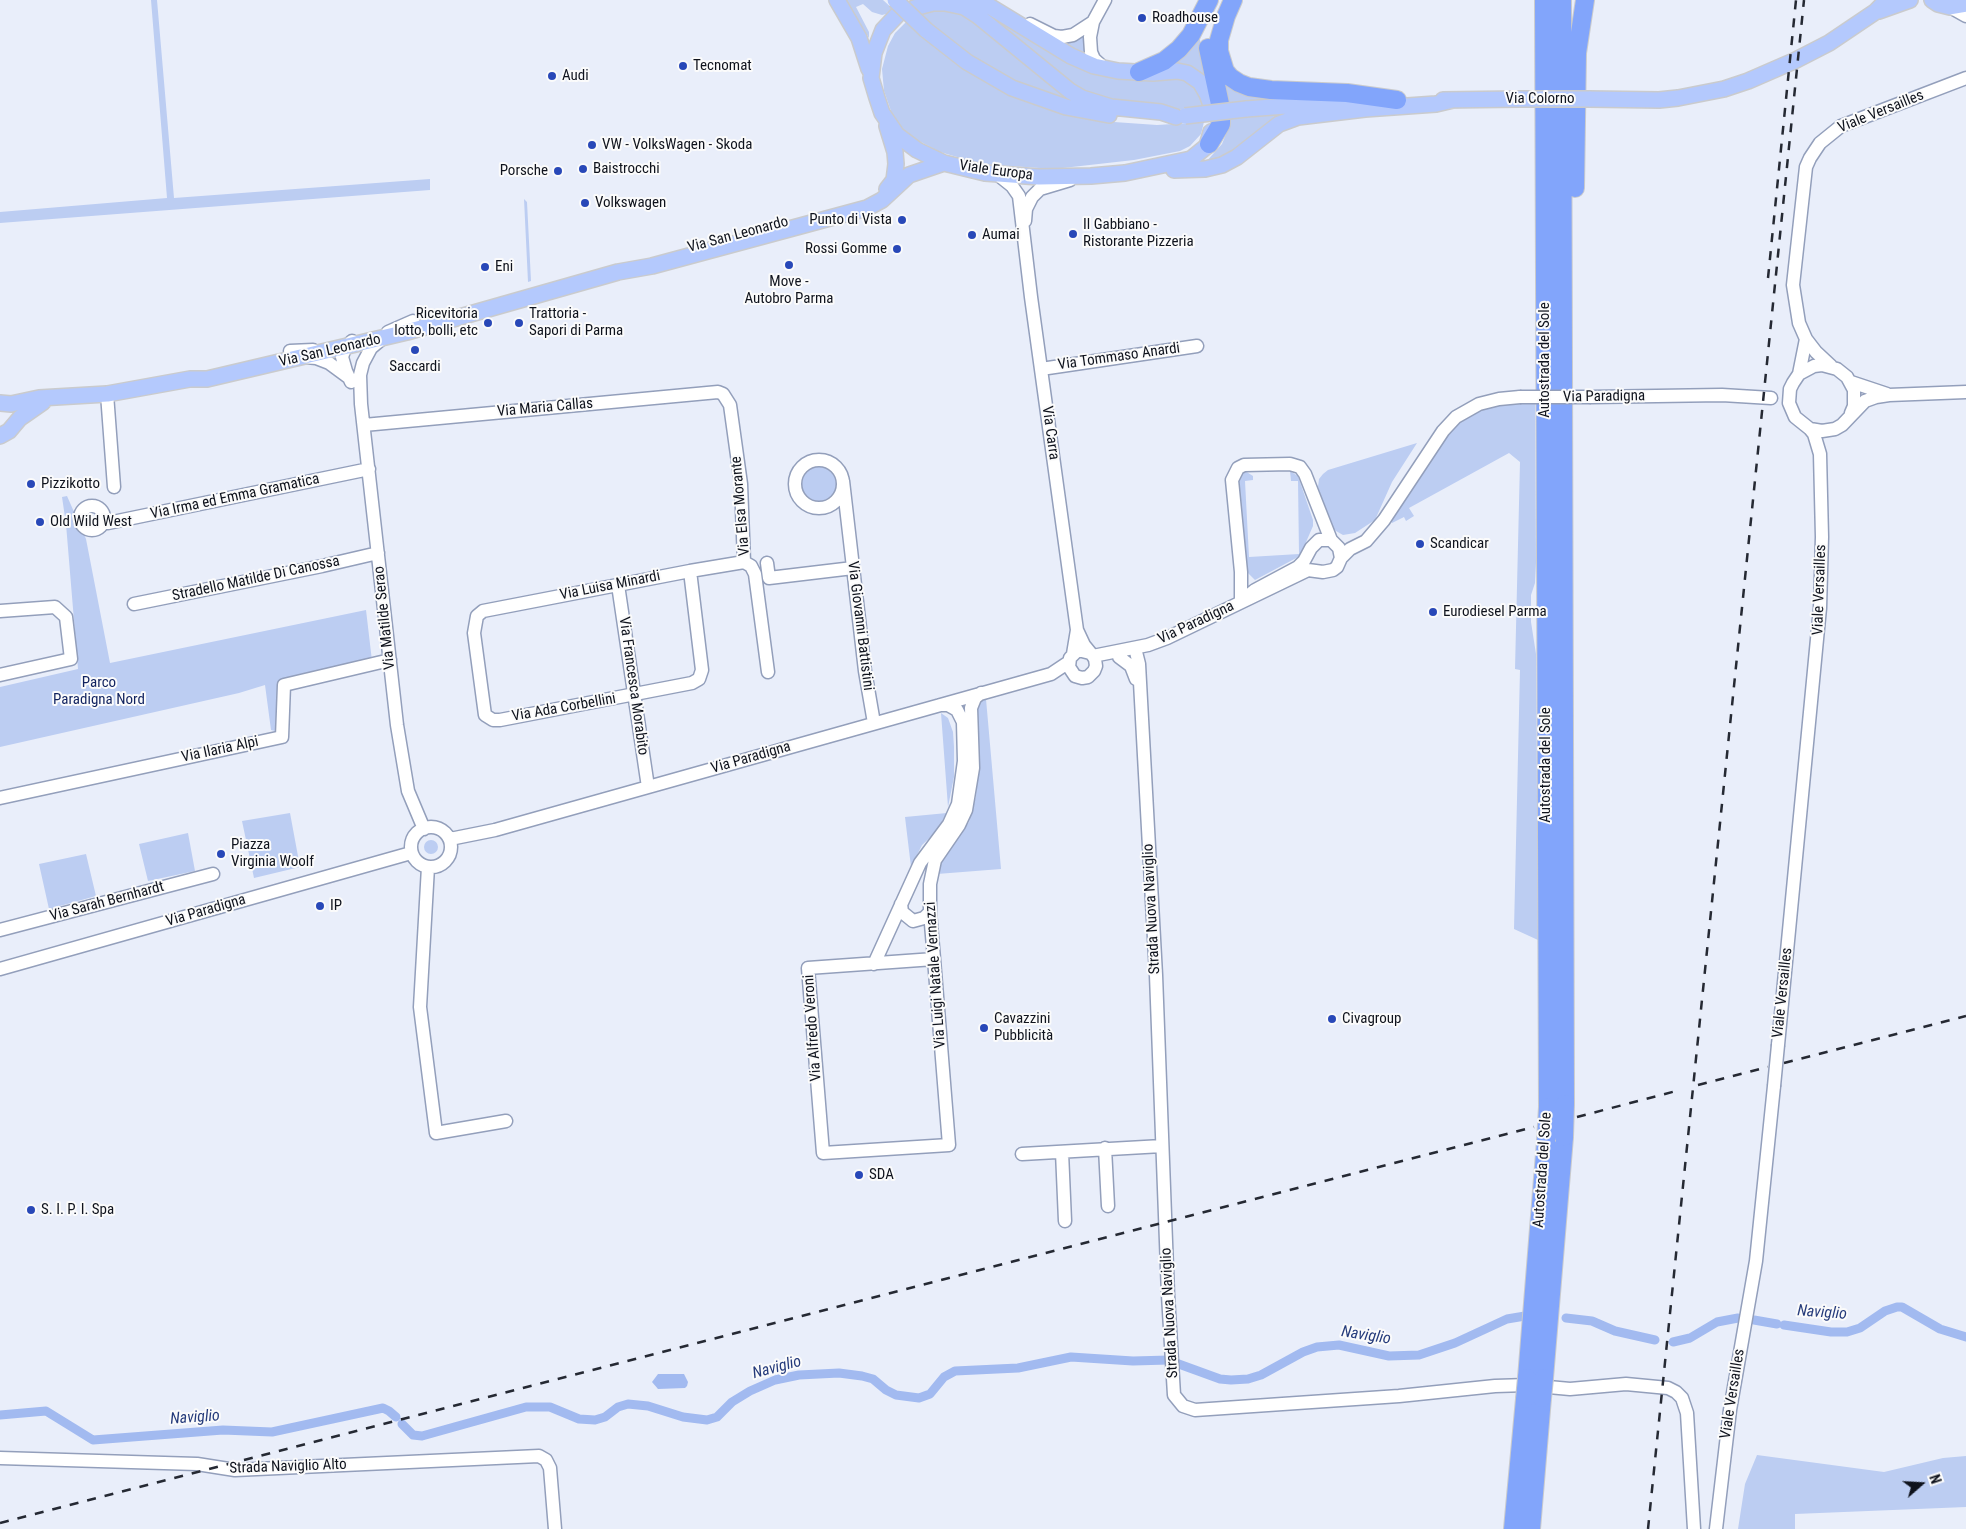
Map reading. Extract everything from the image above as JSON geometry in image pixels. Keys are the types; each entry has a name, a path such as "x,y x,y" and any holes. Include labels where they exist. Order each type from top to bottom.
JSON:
{"highway":[{"path":"1139,72 1168,59 1180,50 1194,30 1209,0"},
{"path":"1209,144 1221,124 1216,112 1208,42 1214,17 1227,0"},
{"path":"1233,0 1219,40 1222,63 1226,71 1235,80 1249,87 1265,90 1347,93 1397,100"},
{"name":"Autostrada del Sole","path":"1530,1529 1534,1399 1539,1328 1564,1137 1556,1106 1544,0"},
{"name":"Autostrada del Sole","path":"1541,1305 1546,1141 1556,1106 1564,280 1562,0"},
{"path":"1564,280 1573,253 1577,53 1585,0"},
{"name":"Autostrada del Sole","path":"1512,1529 1534,1399"}],"main road":[{"path":"837,0 859,38 871,78"},
{"path":"973,0 991,6 1077,59 1106,70 1153,73 1177,71 1187,73 1200,82 1216,112"},
{"name":"Via Colorno","path":"1181,117 1246,109 1334,102 1519,99 1659,100 1696,95 1748,81 1812,53 1875,12 1887,0"},
{"name":"Via Colorno","path":"1875,12 1910,0"},
{"path":"1932,0 1938,4 1950,7 1966,4"},
{"path":"915,4 933,3 964,7 1082,98 1111,107 1161,112 1181,117"},
{"name":"Viale Europa","path":"1181,117 1151,118 1109,115 1074,110 1048,102 1012,88 978,69 958,56 896,7 878,41 873,58 871,78 882,113 897,135 907,144 926,155 965,169 1039,177 1125,173 1187,161 1198,155 1209,144"},
{"path":"1125,173 1205,169 1218,166 1237,157 1279,124 1298,117 1365,109 1436,104 1453,100"},
{"name":"Via San Leonardo","path":"297,354 345,348 478,313 499,305 626,270 685,249 879,196 891,184 896,164 896,152 882,113"},
{"name":"Via San Leonardo","path":"626,270 657,264 867,208 882,200 909,176 944,163"},
{"name":"Via San Leonardo","path":"1,403 11,404 39,398 107,394 188,380 204,374 297,354 413,322 476,308 499,305"},
{"path":"5,435 20,418 49,398"},
{"path":"1,403 11,411 13,416 5,435"}],"street":[{"path":"1105,0 1093,22 1090,37 1091,52 1094,59 1106,70"},
{"path":"991,6 1054,36 1073,36 1093,22"},
{"path":"1950,7 1966,16"},
{"name":"Viale Versailles","path":"1830,366 1806,339 1799,323 1792,285 1806,167 1810,158 1820,143 1841,126 1966,78"},
{"name":"Via Carra","path":"998,174 1012,186 1019,196 1077,630 1093,659"},
{"name":"Via Carra","path":"1023,236 1026,209 1032,197 1040,190 1066,181 1091,176"},
{"path":"345,348 351,341 390,332 413,322"},
{"name":"Via Matilde Serao","path":"356,380 366,355 376,343 384,338"},
{"path":"1791,410 1789,396 1796,378 1806,339"},
{"name":"Via Tommaso Anardi","path":"1041,369 1197,346"},
{"name":"Via Matilde Serao","path":"345,348 356,360 356,380 364,425 397,724 408,791 424,829"},
{"path":"297,354 316,358 333,365 356,380"},
{"path":"1771,398 1790,389 1796,378 1814,366 1830,366 1842,372 1850,382 1855,398 1851,413"},
{"path":"1850,382 1889,395"},
{"name":"Via Maria Callas","path":"364,425 718,392 726,397"},
{"path":"1810,429 1822,432 1835,429 1842,425 1851,413 1865,401 1889,395 1966,392"},
{"path":"107,394 114,487"},
{"name":"Via Paradigna","path":"1243,600 1259,595 1308,570 1329,572 1337,567 1350,550 1366,541 1378,527 1395,505 1443,431 1456,417 1478,404 1520,397 1722,395 1771,398 1791,410 1800,423 1810,429"},
{"name":"Via Elsa Morante","path":"726,397 730,405 741,484 744,562 752,566 755,574 768,672"},
{"name":"Viale Versailles","path":"1716,1529 1726,1434 1750,1297 1758,1236 1817,655 1822,553 1820,454 1814,434 1810,429"},
{"name":"Viale Versailles","path":"1820,454 1830,432 1835,429"},
{"path":"821,508 829,506 838,499 843,489 843,481 839,471 826,461 818,460 810,462 800,469 796,476 795,484 798,496 807,505 821,508 835,511 848,528"},
{"path":"1243,600 1232,480 1238,468 1244,465 1290,464 1300,467 1305,474 1333,542 1339,548 1342,558"},
{"name":"Via Irma ed Emma Gramatica","path":"103,519 108,523 369,469"},
{"name":"Via Giovanni Battistini","path":"843,481 865,671 874,723"},
{"name":"Via Paradigna","path":"1139,648 1182,632 1243,600 1256,590 1298,567 1319,540 1333,542 1353,540 1378,527"},
{"name":"Stradello Matilde Di Canossa","path":"134,604 378,553"},
{"path":"1309,553 1310,564 1318,571"},
{"name":"Via Luisa Minardi","path":"493,720 485,715 474,633 478,616 484,611 618,584 744,562"},
{"path":"767,563 769,578 853,568"},
{"name":"Via Ada Corbellini","path":"493,720 692,684 699,679 702,670 690,571"},
{"name":"Via Francesca Morabito","path":"618,584 636,695 648,787"},
{"path":"0,611 55,607 66,617 71,660 0,676"},
{"name":"Via Carra","path":"1071,663 1077,630"},
{"path":"1093,659 1090,676 1078,678 1071,663 1082,650 1093,659 1119,657 1139,648"},
{"path":"1093,659 1139,648"},
{"name":"Strada Nuova Naviglio","path":"1139,648 1156,975 1174,1395 1183,1406 1195,1410 1399,1396 1527,1384 1565,1390 1626,1384 1668,1388 1682,1398 1687,1413 1694,1529"},
{"name":"Strada Nuova Naviglio","path":"1119,657 1126,661 1134,670 1141,701"},
{"name":"Via Ilaria Alpi","path":"0,798 282,737 284,685 390,660"},
{"name":"Via Paradigna","path":"450,839 495,830 1051,674 1071,663"},
{"name":"Via Luigi Natale Vernazzi","path":"823,1153 949,1145 930,912 930,884 935,860 960,825 966,810 973,768 971,709 974,699 981,693"},
{"path":"874,964 923,859 952,820 960,794 964,761 963,722 961,715 954,708 948,705 938,705"},
{"path":"436,827 446,833 450,839 450,853 445,861 437,866 428,868 420,865 413,858 411,843 414,836 424,829 436,827"},
{"name":"Via Paradigna","path":"0,969 411,853"},
{"path":"428,868 420,1007 436,1133 506,1121"},
{"name":"Via Sarah Bernhardt","path":"0,930 213,874"},
{"path":"901,904 902,912 913,921 924,918 930,912"},
{"name":"Via Alfredo Veroni","path":"823,1153 808,968 934,959"},
{"path":"1022,1154 1162,1146"},
{"path":"1104,1148 1108,1206"},
{"path":"1062,1152 1065,1221"},
{"name":"Strada Naviglio Alto","path":"0,1458 197,1464 235,1470 539,1456 546,1460 550,1468 555,1529"}],"green space":[{"path":"151,0 157,0 174,198 430,179 430,190 0,223 0,212 167,198"},
{"path":"846,0 883,0 894,10 882,15 872,12 863,4 856,7 869,32 869,38"},
{"path":"977,7 1094,73 1117,78 1174,75 1196,85 1204,106 1184,108 1184,110 1137,107 1083,94"},
{"path":"958,8 1076,102 1018,83 998,73 947,39 918,11"},
{"path":"906,22 958,64 1021,99 1064,114 1114,122 1157,125 1204,122 1201,134 1190,146 1180,151 1134,160 1054,169 981,164 940,152 919,141 903,129 892,114 884,91 882,69 888,46 895,33"},
{"path":"1085,32 1087,56 1063,43"},
{"path":"1200,39 1207,80 1174,64 1188,53"},
{"path":"1221,70 1308,97 1226,103"},
{"path":"1304,110 1230,155 1205,163 1222,144 1226,134 1228,119 1246,115"},
{"path":"524,199 527,202 531,281 528,282"},
{"path":"1504,403 1535,403 1536,563 1535,583 1531,595 1531,622 1536,654 1538,940 1514,929 1520,670 1515,669 1520,462 1509,453 1409,508 1414,516 1406,521 1404,517 1392,523 1391,521 1440,442 1466,415"},
{"path":"1417,443 1392,482 1375,520 1355,533 1343,535 1336,531 1331,526 1318,487 1319,479 1323,474 1328,470"},
{"path":"819,464 833,470 839,484 833,498 819,504 805,498 799,484 805,470"},
{"path":"1245,471 1253,476 1253,480 1245,481 1249,557 1299,554 1298,481 1291,481 1290,471 1298,476 1313,520 1313,526 1300,556 1255,580 1248,573 1233,486 1237,475"},
{"name":"Parco Paradigna Nord","path":"67,496 86,539 110,663 366,610 372,661 280,681 279,732 271,730 265,685 239,693 0,747 0,687 78,669 62,497"},
{"path":"986,699 1001,869 937,874 941,861 969,822 976,796 979,742 977,702"},
{"path":"941,713 948,718 953,732 954,777 948,807"},
{"path":"290,813 300,867 254,878 242,821"},
{"path":"947,813 935,833 922,845 911,867 905,817"},
{"path":"188,833 195,871 148,881 139,844"},
{"path":"428,840 434,840 438,847 434,854 428,854 424,850 424,844"},
{"path":"86,854 96,896 49,909 39,864"},
{"path":"1757,1455 1884,1472 1943,1458 1966,1456 1966,1507 1795,1514 1795,1529 1738,1529 1745,1484"}],"shaded area":[{"path":"658,1374 684,1374 688,1382 687,1386 685,1388 658,1389 652,1382"}],"waterway":[{"name":"Naviglio","path":"1784,1325 1831,1332 1847,1332 1860,1328 1885,1311 1902,1307 1940,1329 1966,1337"},
{"name":"Naviglio","path":"1176,1363 1220,1379 1248,1379 1261,1375 1303,1352 1317,1347 1339,1345 1389,1356 1419,1355 1455,1343 1507,1319 1525,1316"},
{"name":"Naviglio","path":"1566,1318 1592,1321 1615,1331 1655,1340"},
{"name":"Naviglio","path":"1673,1342 1690,1338 1717,1322 1738,1318"},
{"name":"Naviglio","path":"1754,1320 1777,1324"},
{"name":"Naviglio","path":"402,1424 413,1435 422,1436 526,1407 550,1407 579,1419 595,1420 605,1417 618,1407 628,1404 648,1406 683,1417 707,1420 717,1417 732,1402 750,1391 775,1380 799,1375 839,1373 862,1376 873,1379 886,1390 896,1395 919,1398 930,1394 944,1377 955,1371 1018,1368 1071,1357 1133,1361 1169,1360"},
{"name":"Naviglio","path":"0,1415 46,1411 93,1440 223,1430 272,1432 383,1408 396,1417"}],"railway":[{"path":"1768,278 1796,0"},
{"path":"1648,1529 1804,0"},
{"path":"1784,1063 1966,1016"},
{"path":"1698,1085 1768,1067"},
{"path":"1577,1117 1680,1090"},
{"path":"0,1523 1534,1127"}],"place":[{"name":"Roadhouse","path":"1142,18"},
{"name":"Tecnomat","path":"683,66"},
{"name":"Audi","path":"552,76"},
{"name":"VW - VolksWagen - Skoda","path":"592,145"},
{"name":"Baistrocchi","path":"583,169"},
{"name":"Porsche","path":"558,171"},
{"name":"Volkswagen","path":"585,203"},
{"name":"Punto di Vista","path":"902,220"},
{"name":"Il Gabbiano - Ristorante Pizzeria","path":"1073,234"},
{"name":"Aumai","path":"972,235"},
{"name":"Rossi Gomme","path":"897,249"},
{"name":"Move - Autobro Parma","path":"789,265"},
{"name":"Eni","path":"485,267"},
{"name":"Ricevitoria lotto, bolli, etc","path":"488,323"},
{"name":"Trattoria - Sapori di Parma","path":"519,323"},
{"name":"Saccardi","path":"415,350"},
{"name":"Pizzikotto","path":"31,484"},
{"name":"Old Wild West","path":"40,522"},
{"name":"Scandicar","path":"1420,544"},
{"name":"Eurodiesel Parma","path":"1433,612"},
{"name":"Piazza Virginia Woolf","path":"221,854"},
{"name":"IP","path":"320,906"},
{"name":"Civagroup","path":"1332,1019"},
{"name":"Cavazzini Pubblicità","path":"984,1028"},
{"name":"SDA","path":"859,1175"},
{"name":"S. I. P. I. Spa","path":"31,1210"}]}
